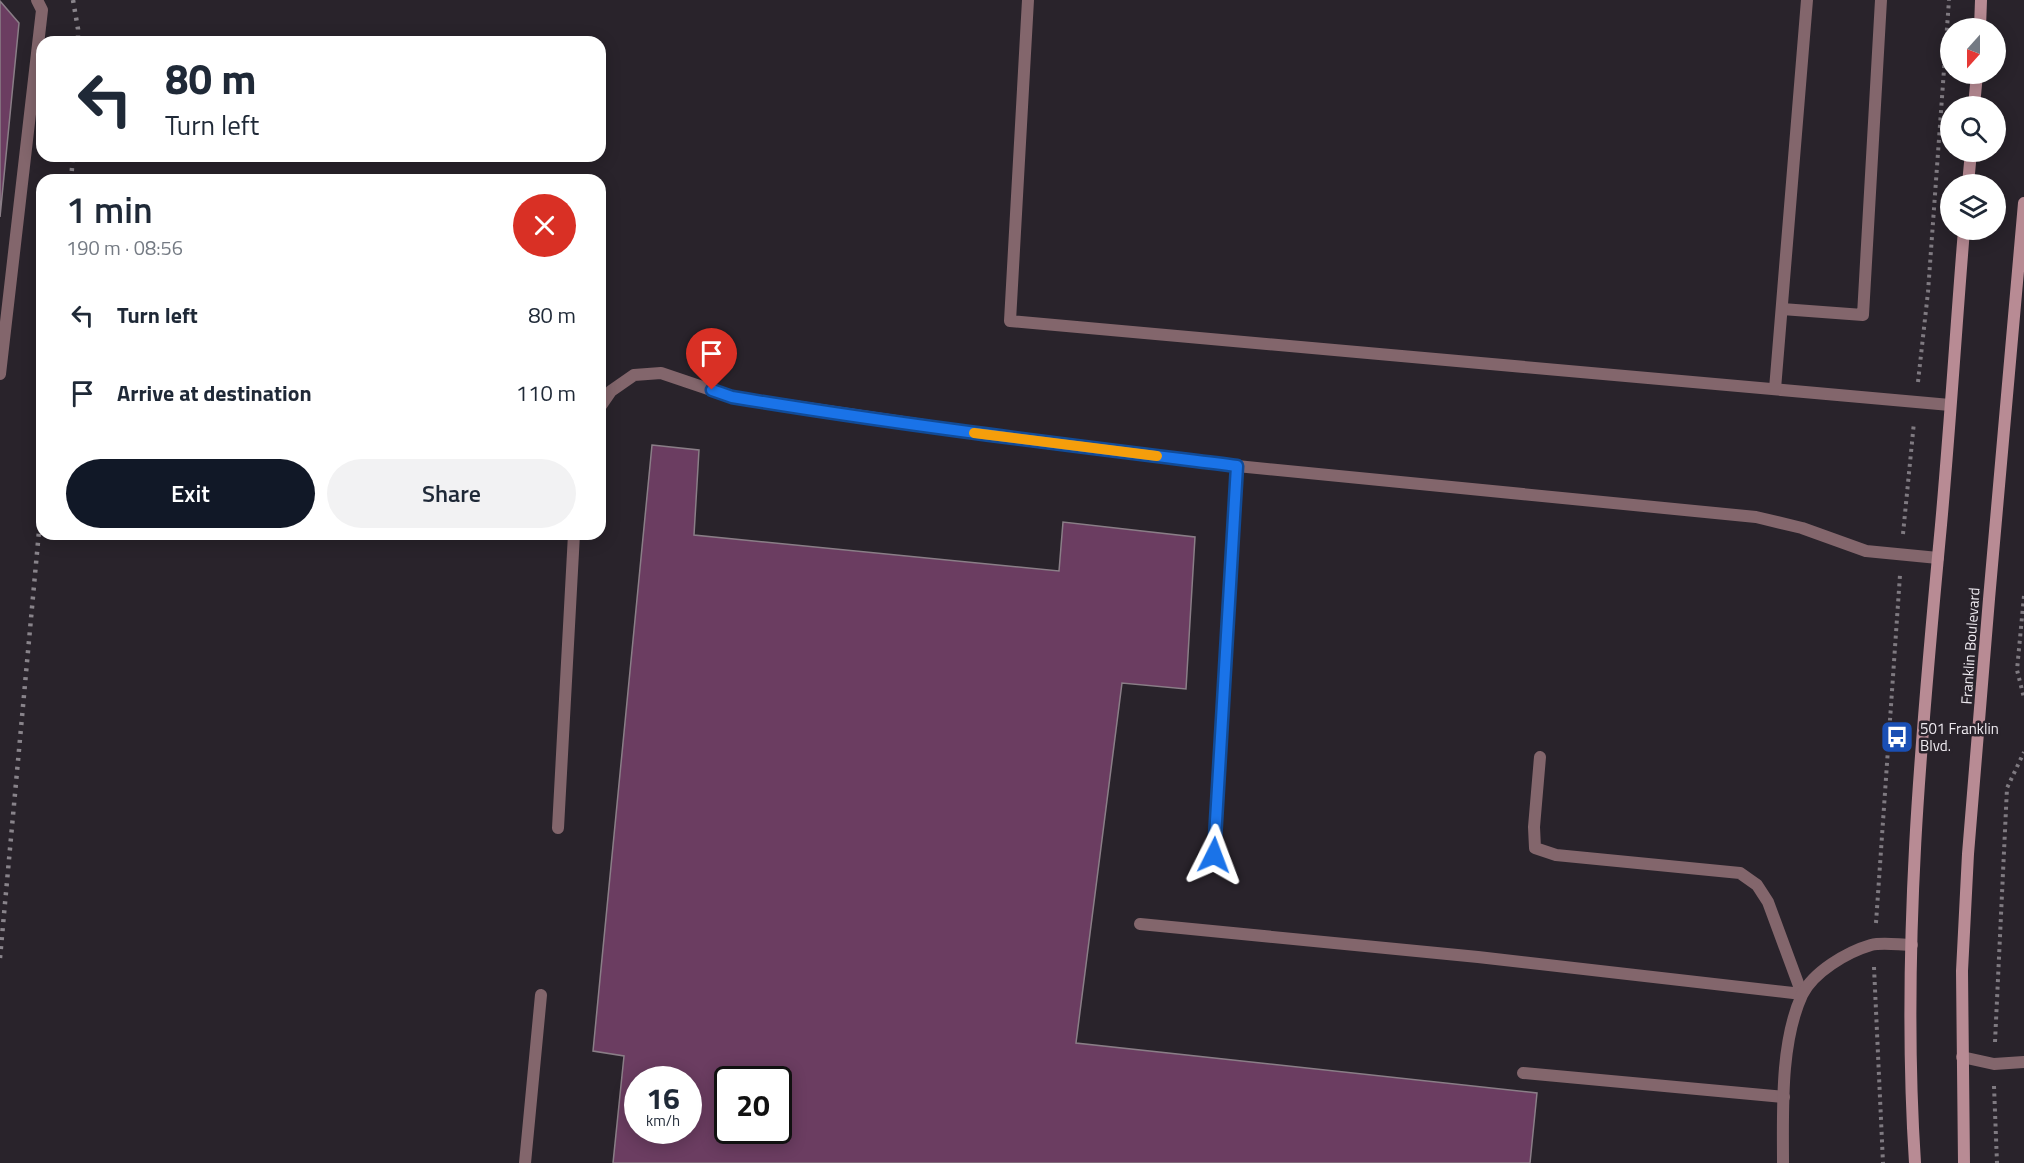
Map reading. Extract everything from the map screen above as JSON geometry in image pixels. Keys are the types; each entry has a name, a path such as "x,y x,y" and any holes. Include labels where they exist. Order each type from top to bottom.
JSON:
{"main road":[{"path":"1980,18 1981,0"},
{"name":"Franklin Boulevard","path":"1964,1163 1962,971 1968,854 2024,203"},
{"path":"1915,1163 1912,915 1924,716 1963,240"}],"lane":[{"path":"37,0 42,10 39,36"},
{"path":"1028,0 1010,321 1950,405"},
{"path":"1775,389 1807,0"},
{"path":"1782,309 1863,315 1881,0"},
{"path":"0,374 36,62"},
{"path":"606,398 611,391 634,375 661,373 732,397 779,405 1039,442 1237,466 1756,517 1802,528 1866,550 1938,558"},
{"path":"1214,855 1237,466"},
{"path":"558,828 574,540"},
{"path":"1540,756 1534,827 1535,848 1556,855 1740,873 1757,885 1767,902 1802,994"},
{"path":"1140,924 1478,957 1802,994"},
{"path":"1783,1163 1787,1050 1802,994 1822,972 1845,955 1873,945 1912,945"},
{"path":"525,1163 541,995"},
{"path":"1962,1057 1994,1064 2024,1062"},
{"path":"1523,1072 1784,1097"}],"path":[{"path":"1883,1163 1873,945 1878,902 1901,555 1928,292 1949,0"},
{"path":"2024,596 2017,670 2024,698"},
{"path":"1997,1163 1994,1064 2007,788 2024,752"}],"building":[{"path":"0,1 19,23 0,217"},
{"path":"652,445 699,450 694,535 1059,571 1063,522 1195,537 1186,689 1122,683 1076,1043 1537,1093 1530,1163 613,1163 624,1056 593,1051"}],"railway":[{"path":"73,0 78,36"},
{"path":"72,162 72,174"},
{"path":"0,958 38,540"}],"slow traffic":[{"path":"974,433 1157,456"}],"place":[{"name":"501 Franklin Blvd.","path":"1897,737"}],"route":[{"path":"712,390 732,397 875,419 1237,466 1214,855"}]}
